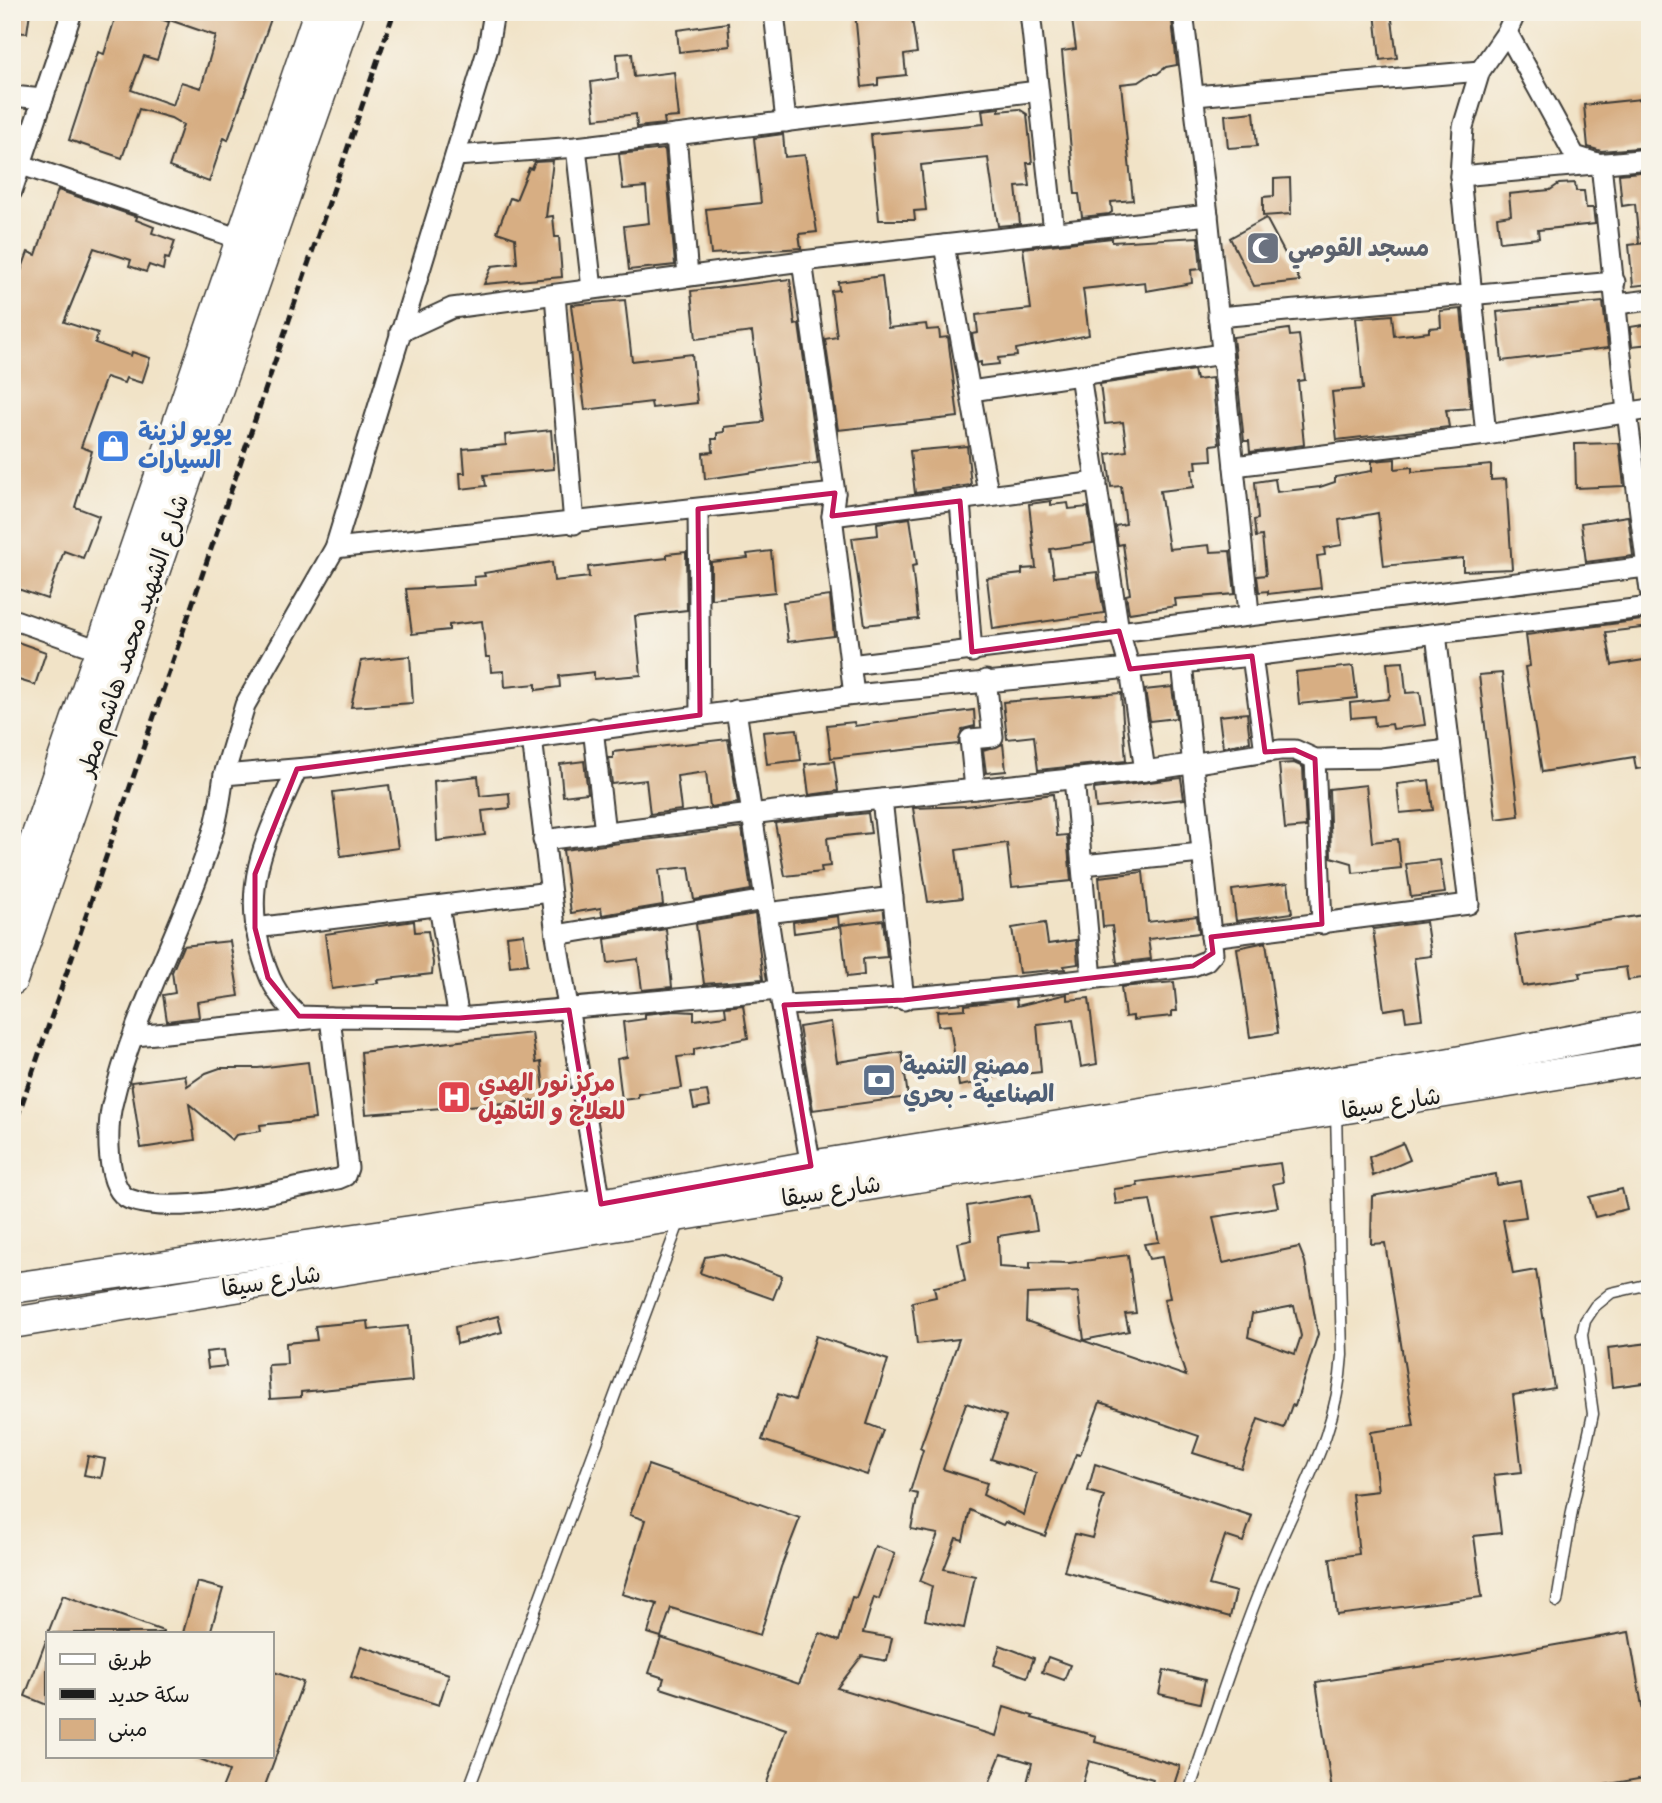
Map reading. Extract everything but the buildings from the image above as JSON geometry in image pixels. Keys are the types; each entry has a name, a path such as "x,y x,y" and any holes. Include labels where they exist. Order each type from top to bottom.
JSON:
{"main road":[{"name":"شارع الشهيد محمد هاشم مطر","path":"12,908 319,12"},
{"name":"شارع الشهيد محمد هاشم مطر","path":"12,980 349,12"},
{"name":"شارع سيقا","path":"12,1288 601,1204 811,1166 1440,1065 1650,1026"},
{"name":"شارع سيقا","path":"12,1323 682,1214 1336,1112 1650,1059"}],"street":[{"path":"12,191 72,12"},
{"path":"330,1017 348,1154 345,1176 276,1191 179,1206 151,1204 127,1198 116,1184 111,1166 111,1107 135,1036 213,831 224,775 245,705 335,548 456,156 488,48 494,12"},
{"path":"774,12 786,122"},
{"path":"1030,12 1054,232"},
{"path":"1183,12 1195,96 1249,613"},
{"path":"1486,435 1460,176 1463,127 1480,71 1507,32 1516,12"},
{"path":"1507,32 1575,156 1601,164"},
{"path":"1195,96 1480,71"},
{"path":"456,156 576,147 1038,91"},
{"path":"12,96 43,99"},
{"path":"676,135 688,276"},
{"path":"576,147 592,289"},
{"path":"1460,176 1650,159"},
{"path":"1601,164 1627,412 1650,591"},
{"path":"22,165 240,239"},
{"path":"400,332 452,307 802,261 1208,215"},
{"path":"944,245 988,492 960,501"},
{"path":"802,261 835,493 832,516 854,695"},
{"path":"1218,317 1615,282"},
{"path":"555,295 574,523"},
{"path":"1617,304 1650,300"},
{"path":"971,391 1222,354"},
{"path":"1080,375 1119,631 1130,669 1144,771"},
{"path":"1234,466 1486,435 1650,409"},
{"path":"832,516 1097,482"},
{"path":"335,548 835,493"},
{"path":"960,501 972,652"},
{"path":"698,509 700,715"},
{"path":"850,665 972,652 1249,613 1646,567"},
{"path":"224,775 297,769 854,695 1252,656 1650,607"},
{"path":"12,619 102,651"},
{"path":"1211,937 1469,904 1436,634"},
{"path":"1252,656 1265,752"},
{"path":"297,769 255,874 252,898 255,928 268,978 281,1000 299,1016 458,1018 781,997 904,1000 1092,979 1200,964 1213,953 1182,663"},
{"path":"975,789 970,740 993,737 986,680"},
{"path":"736,710 766,906 811,1166"},
{"path":"593,728 606,833"},
{"path":"532,738 542,841 601,1204"},
{"path":"542,841 752,814 1144,771 1265,752 1295,750 1315,760 1381,758 1449,750"},
{"path":"1315,760 1322,924"},
{"path":"1074,778 1092,979"},
{"path":"882,799 904,1000"},
{"path":"1083,864 1201,853"},
{"path":"255,928 550,892"},
{"path":"556,934 766,906 893,897"},
{"path":"439,907 458,1018"},
{"path":"135,1036 330,1017"}],"lane":[{"path":"1189,1791 1241,1637 1329,1433 1340,1393 1342,1355 1336,1112"},
{"path":"468,1791 682,1214"},
{"path":"1557,1602 1572,1511 1593,1414 1582,1335 1585,1321 1595,1306 1611,1293 1650,1284"}],"highlighted area":[{"path":"835,493 832,516 960,501 972,652 1119,631 1130,669 1252,656 1265,752 1295,750 1315,759 1322,924 1211,937 1213,953 1193,966 904,1000 784,1005 811,1166 601,1204 569,1010 459,1018 299,1016 268,978 255,928 255,874 297,769 700,715 698,509"}],"railway":[{"path":"12,1133 394,12"}],"place":[{"name":"مسجد القوصي","path":"1263,248"},
{"name":"يويو لزينة السيارات","path":"113,446"},
{"name":"مصنع التنمية الصناعية - بحري","path":"879,1080"},
{"name":"مركز نور الهدي للعلاج و التاهيل","path":"454,1097"}]}
